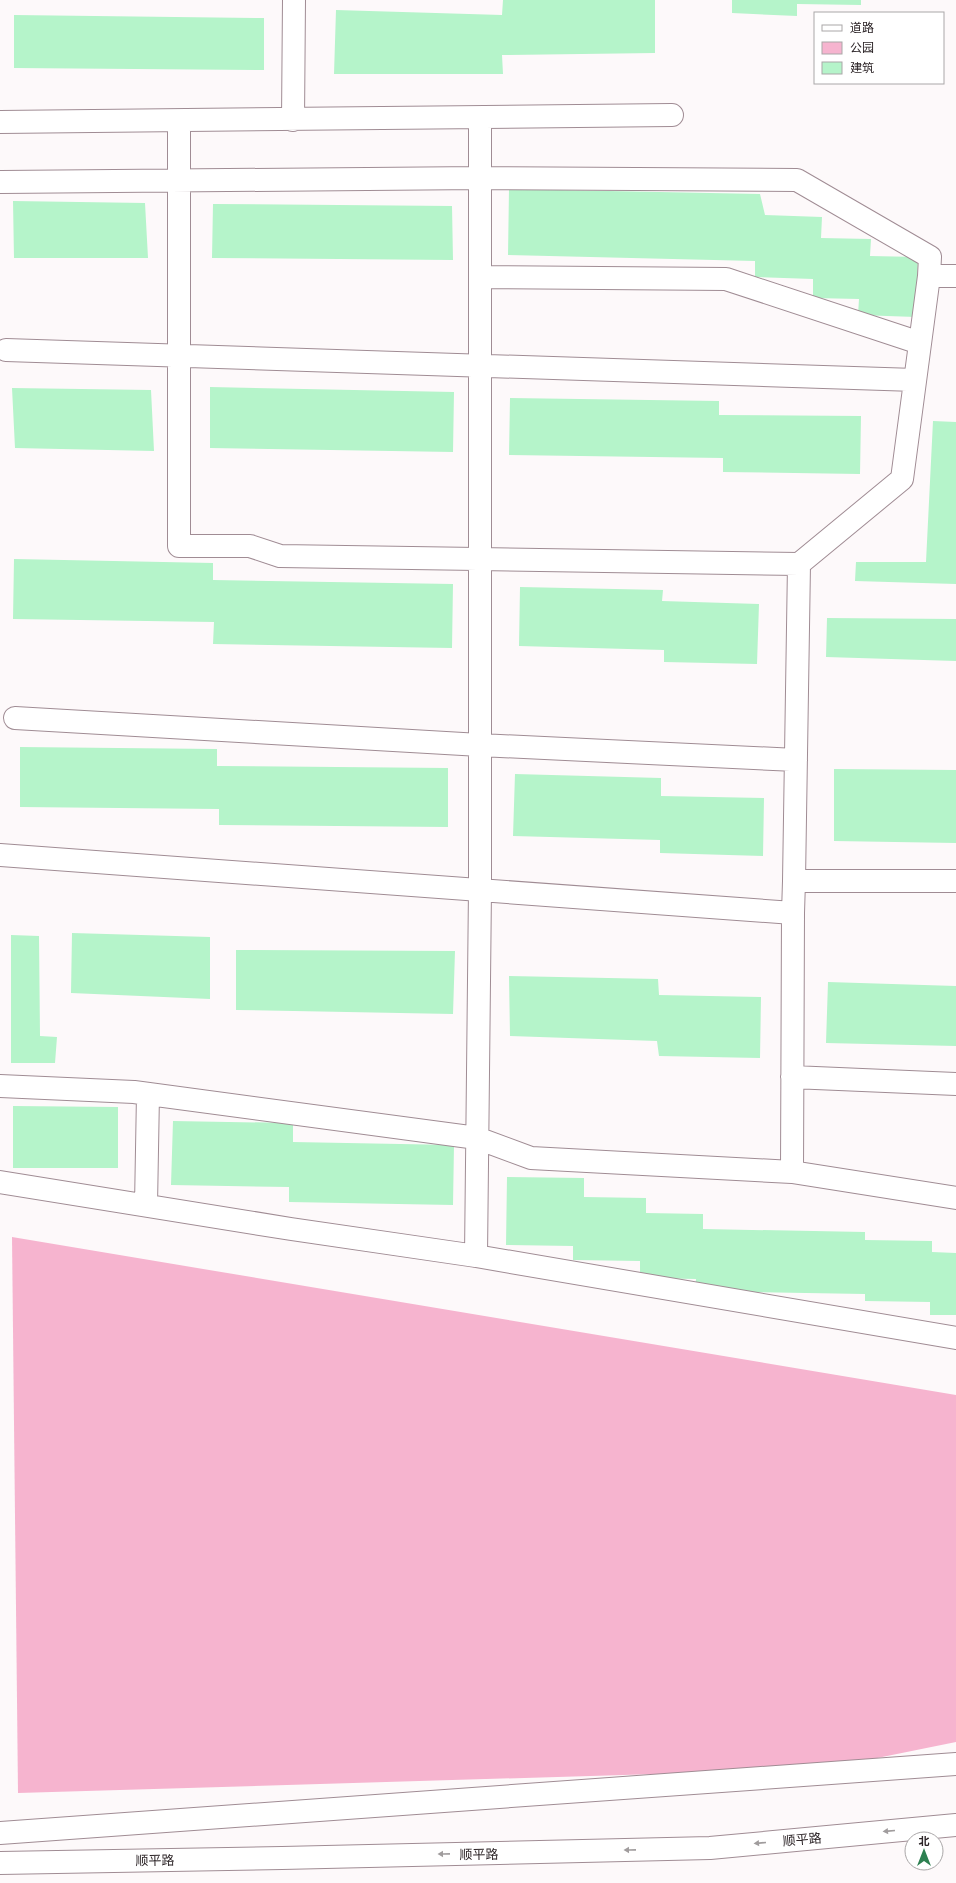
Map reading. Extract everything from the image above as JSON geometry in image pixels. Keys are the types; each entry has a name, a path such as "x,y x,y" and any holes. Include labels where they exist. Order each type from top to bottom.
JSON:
{"street":[{"path":"292,120 294,0"},
{"path":"0,122 672,115"},
{"path":"476,1256 480,889 480,118"},
{"path":"1,182 179,180 480,178 796,180 930,257 929,276 902,479 799,564 280,556 250,546 179,546 179,180 179,121"},
{"path":"929,276 956,276"},
{"path":"480,277 726,279 920,343"},
{"path":"6,350 915,380"},
{"path":"792,1172 793,913 799,564"},
{"path":"15,718 480,745 796,760"},
{"path":"0,855 793,913"},
{"path":"794,882 956,881"},
{"path":"792,1077 956,1084"},
{"path":"0,1086 134,1092 477,1138 531,1158 792,1172 956,1198"},
{"path":"146,1205 148,1094"},
{"path":"0,1182 476,1256 956,1338"},
{"path":"0,1832 956,1764"},
{"name":"顺平路","path":"0,1863 710,1848 956,1825"}],"green space":[{"path":"12,1237 956,1395 956,1742 823,1769 18,1793"}],"building":[{"path":"503,0 655,0 655,53 502,55 503,74 334,74 336,10 502,15"},
{"path":"732,0 861,0 861,5 797,4 797,16 732,13"},
{"path":"14,15 264,18 264,70 14,68"},
{"path":"509,189 760,194 765,215 822,217 821,238 871,239 870,256 918,257 916,317 858,315 859,299 813,298 813,279 755,277 755,261 508,255"},
{"path":"13,201 145,203 148,258 14,258"},
{"path":"213,204 452,206 453,260 212,258"},
{"path":"210,387 454,392 453,452 210,448"},
{"path":"12,388 151,390 154,451 15,448"},
{"path":"510,398 719,401 719,415 861,416 860,474 723,472 723,458 509,455"},
{"path":"933,421 956,422 956,584 855,581 856,562 926,562"},
{"path":"14,559 213,563 213,580 453,584 452,648 213,644 214,622 13,619"},
{"path":"520,587 663,590 662,601 759,604 757,664 664,662 664,650 519,646"},
{"path":"827,618 956,619 956,661 826,657"},
{"path":"20,747 217,749 217,766 448,768 448,827 219,825 219,809 20,807"},
{"path":"834,769 956,770 956,843 834,841"},
{"path":"515,774 661,778 661,796 764,798 763,856 660,853 660,840 513,836"},
{"path":"72,933 210,937 210,999 71,993"},
{"path":"11,935 39,936 40,1036 57,1037 55,1063 11,1063"},
{"path":"236,950 455,951 453,1014 236,1010"},
{"path":"509,976 658,979 659,995 761,997 760,1058 659,1056 657,1041 510,1036"},
{"path":"828,982 956,986 956,1046 826,1043"},
{"path":"13,1106 118,1107 118,1168 13,1168"},
{"path":"173,1121 293,1123 293,1142 454,1145 453,1205 289,1202 289,1187 171,1185"},
{"path":"507,1177 584,1178 584,1197 646,1198 646,1213 703,1214 703,1229 865,1232 865,1240 932,1241 932,1252 956,1253 956,1315 930,1315 930,1302 865,1301 865,1294 695,1291 696,1279 640,1278 640,1261 573,1260 573,1246 506,1245"}]}
